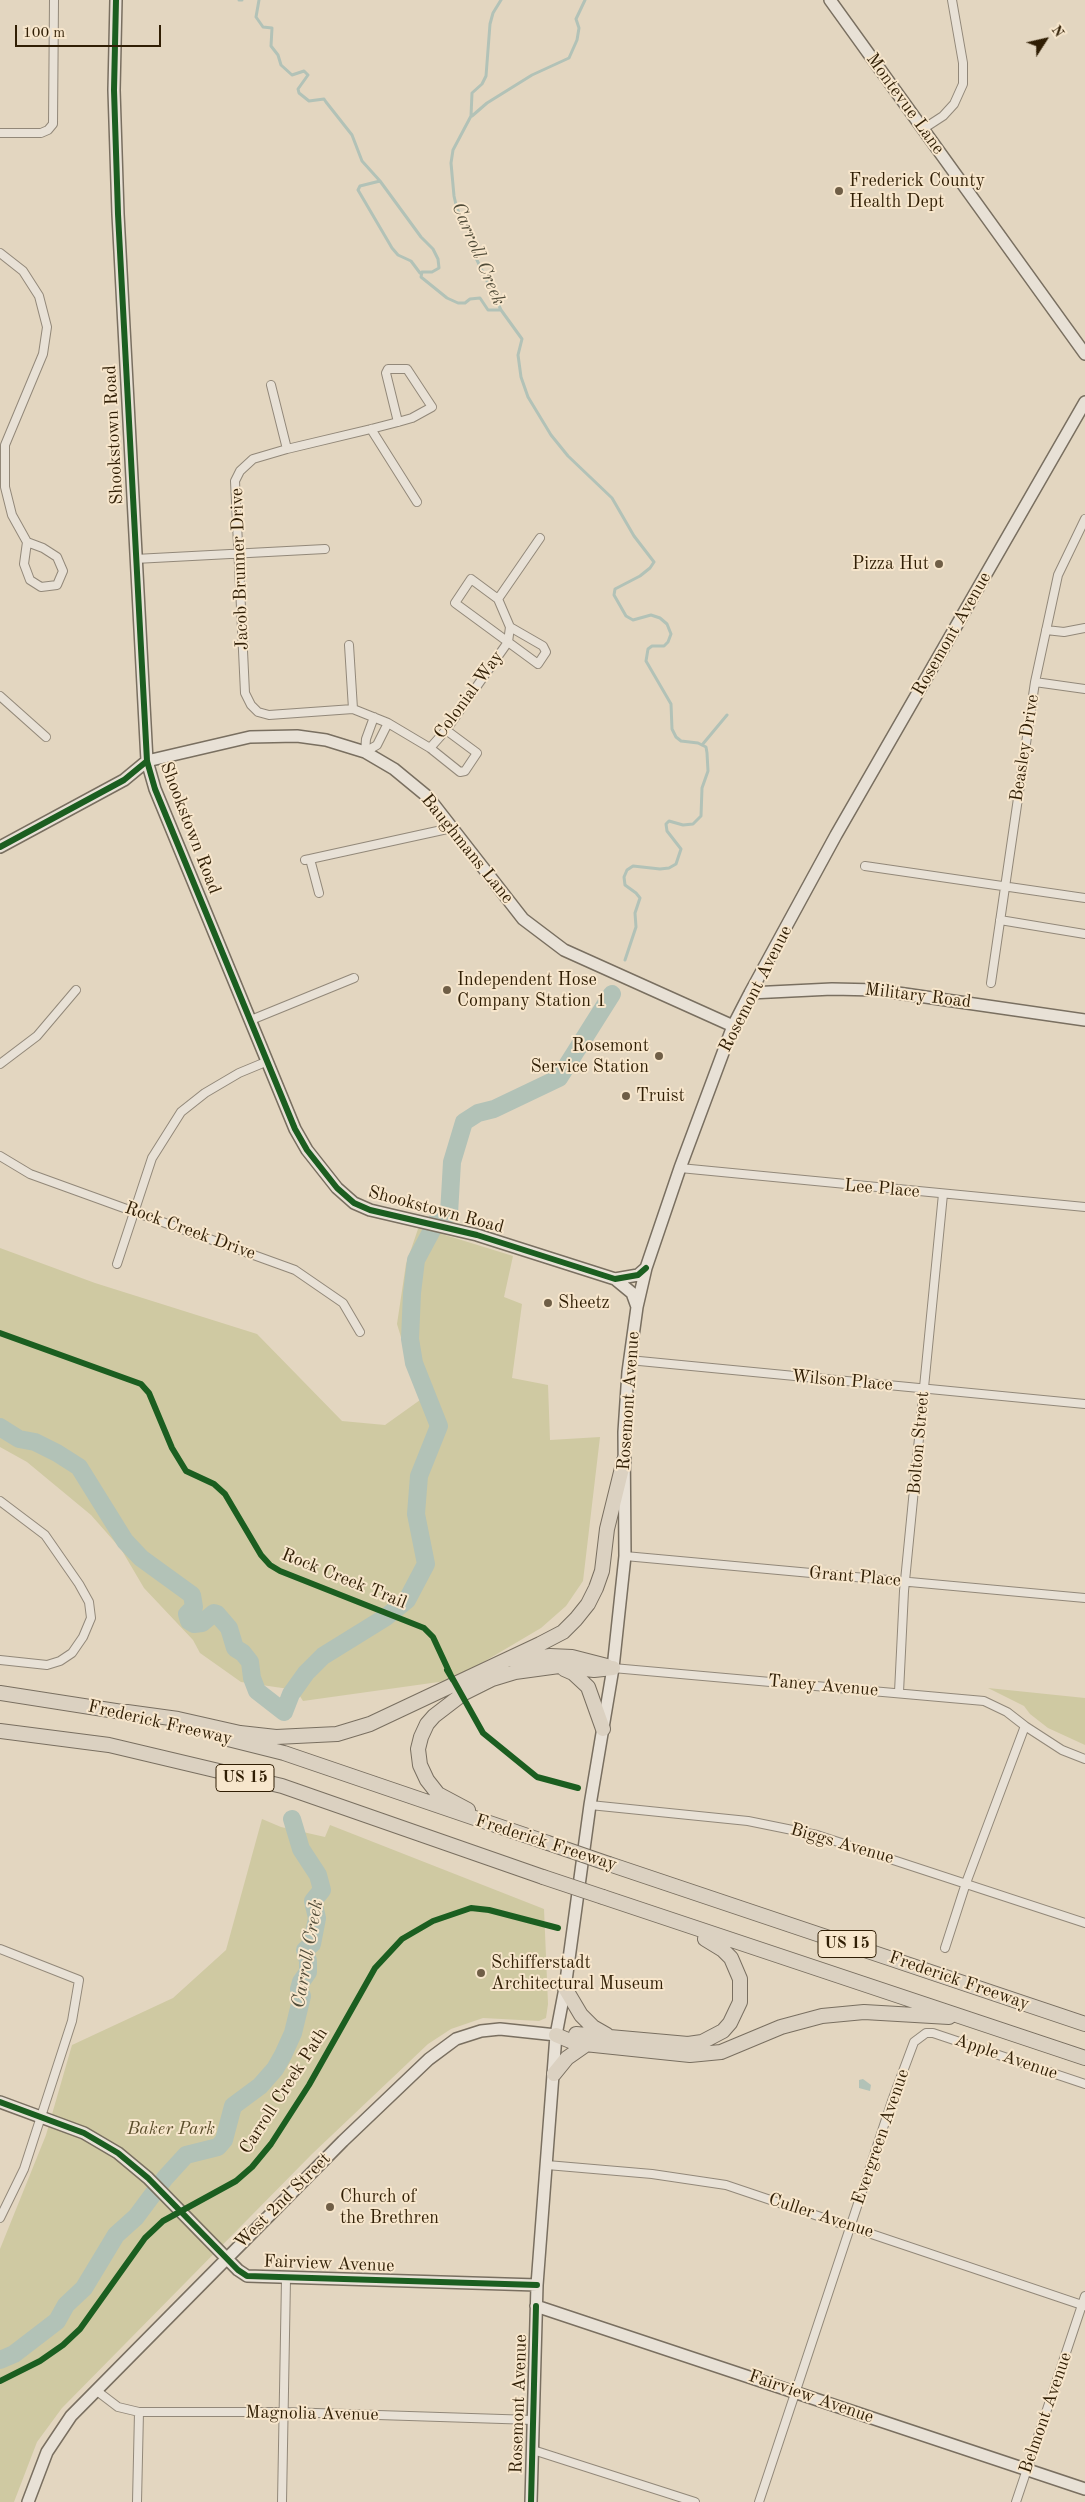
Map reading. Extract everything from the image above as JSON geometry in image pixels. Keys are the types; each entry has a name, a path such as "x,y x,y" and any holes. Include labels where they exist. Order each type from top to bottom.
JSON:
{"highway":[{"path":"127,1712 178,1719 249,1734 276,1737 320,1736 370,1724 498,1666 563,1632 588,1604 602,1571 607,1529 624,1460"},
{"path":"498,1666 524,1659 557,1656 591,1660 613,1668"},
{"path":"521,1835 438,1794 426,1780 420,1765 418,1749 427,1724 442,1708 464,1693 492,1679 515,1672 559,1666 594,1670 613,1668"},
{"path":"559,1666 573,1673 588,1687 603,1729"},
{"name":"Frederick Freeway","path":"0,1693 127,1712 284,1753 521,1835 1085,2024"},
{"name":"Frederick Freeway","path":"0,1731 109,1745 282,1786 678,1924 1085,2058"},
{"path":"556,2034 609,2036 688,2044 713,2038 730,2023 740,2002 741,1985 737,1968 723,1950 678,1924"},
{"path":"565,1988 581,2015 593,2027 609,2036"},
{"path":"556,2034 575,2043 690,2055 707,2055 733,2048 782,2027 822,2016 864,2012 962,2017"},
{"path":"554,2074 567,2058 587,2044"}],"street":[{"path":"0,133 41,133 48,130 53,124 54,0"},
{"name":"Shookstown Road","path":"116,0 114,90 118,214 147,761 155,789 295,1129 307,1150 337,1188 354,1203 370,1210 477,1235 615,1279 638,1275 646,1268"},
{"name":"Montevue Lane","path":"830,0 1085,354"},
{"path":"923,129 943,116 954,104 963,84 962,63 952,0"},
{"path":"0,253 23,271 39,296 47,327 43,354 5,446 5,487 12,515 27,542 24,564 30,580 41,587 57,585 63,571 57,558 43,548 27,542"},
{"name":"Jacob Brunner Drive","path":"398,422 386,373 388,369 407,368 432,407 412,418 398,422 253,459 240,471 236,481 245,693 251,705 258,712 269,715 353,709 388,723 430,748 460,772 465,771 477,753 446,730"},
{"path":"271,385 287,450"},
{"name":"Rosemont Avenue","path":"531,2502 537,2285 556,2034 565,1988 590,1805 613,1668 625,1556 624,1460 629,1360 637,1306 646,1268 680,1168 734,1026 750,993 851,810 1085,402"},
{"path":"370,429 417,502"},
{"name":"Beasley Drive","path":"991,983 1035,682 1058,575 1085,519"},
{"path":"510,627 498,598 540,538"},
{"path":"135,559 325,549"},
{"name":"Colonial Way","path":"430,748 446,730 508,642 510,627 543,646 546,652 538,664 508,642 455,603 471,580 498,598"},
{"path":"1046,630 1064,632 1085,628"},
{"path":"349,645 353,709"},
{"path":"1035,682 1085,689"},
{"path":"0,696 46,737"},
{"path":"365,752 366,739 374,717"},
{"path":"365,752 378,745 388,723"},
{"name":"Baughmans Lane","path":"0,848 124,780 147,761 250,737 297,736 326,740 365,752 394,769 428,797 447,829 524,919 564,950 734,1026"},
{"path":"319,893 308,860 447,829"},
{"path":"865,866 1085,898"},
{"path":"1000,920 1085,934"},
{"path":"251,1020 354,978"},
{"path":"0,1064 38,1036 76,990"},
{"name":"Military Road","path":"750,993 868,990 988,1004 1085,1020"},
{"path":"117,1264 152,1158 181,1112 204,1093 239,1073 268,1061"},
{"name":"Rock Creek Drive","path":"0,1156 30,1174 135,1210 295,1270 343,1303 360,1332"},
{"name":"Lee Place","path":"680,1168 1085,1207"},
{"name":"Bolton Street","path":"899,1692 905,1582 943,1194"},
{"name":"Shookstown Road","path":"615,1279 619,1285 632,1293 637,1306"},
{"name":"Wilson Place","path":"629,1360 1085,1404"},
{"path":"0,1501 45,1535 79,1584 89,1602 90,1618 78,1645 72,1653 60,1661 47,1665 0,1660"},
{"name":"Grant Place","path":"625,1556 1085,1598"},
{"name":"Taney Avenue","path":"613,1668 984,1701 1007,1712 1062,1750 1085,1759"},
{"path":"945,1948 966,1883 1025,1726"},
{"name":"Biggs Avenue","path":"590,1805 702,1815 778,1826 817,1835 1085,1923"},
{"path":"0,1949 80,1980 72,2021 24,2169 0,2218"},
{"name":"West 2nd Street","path":"28,2502 41,2465 55,2438 71,2416 350,2134 442,2048 471,2033 492,2029 556,2034"},
{"name":"Apple Avenue","path":"926,2033 934,2033 1085,2084"},
{"name":"Evergreen Avenue","path":"759,2502 914,2042 926,2033"},
{"name":"Fairview Avenue","path":"0,2102 40,2116 102,2142 148,2178 228,2257 238,2270 248,2276 286,2279 537,2285"},
{"name":"Culler Avenue","path":"547,2166 652,2174 726,2185 1083,2306"},
{"path":"282,2502 286,2279"},
{"name":"Belmont Avenue","path":"1016,2502 1085,2296"},
{"name":"Fairview Avenue","path":"536,2306 1085,2489"},
{"name":"Magnolia Avenue","path":"97,2390 118,2407 140,2412 285,2412 533,2420"},
{"path":"137,2502 140,2412"},
{"path":"533,2450 694,2502"}],"green space":[{"path":"426,1223 514,1247 442,1234 513,1256 504,1297 522,1304 512,1378 548,1385 550,1440 600,1437 583,1581 566,1606 541,1628 453,1680 303,1701 296,1690 241,1682 200,1653 193,1640 144,1588 121,1549 91,1515 27,1462 0,1447 0,1248 95,1283 257,1334 342,1421 385,1425 420,1400 397,1324 406,1264 418,1229"},
{"path":"988,1688 1085,1698 1085,1745 1048,1728 1030,1714 1024,1706"},
{"name":"Baker Park","path":"262,1819 281,1827 325,1837 330,1825 544,1909 548,2004 546,2018 539,2021 483,2018 451,2029 428,2044 312,2154 62,2408 37,2442 14,2502 0,2502 0,2249 46,2135 72,2045 173,1998 226,1950"}],"shaded area":[{"path":"863,2079 871,2085 870,2091 859,2088 859,2080"}],"waterway":[{"path":"259,0 256,17 263,27 272,28 271,46 278,55 281,65 292,75 304,71 308,75 298,89 299,93 309,101 324,99 352,135 362,161 380,181 421,237 433,249 438,259 439,268 432,272 422,272 421,277 447,298 458,303 465,303 470,299 480,298 488,310 501,310"},
{"name":"Carroll Creek","path":"501,0 493,13 490,24 486,76 482,84 472,93 471,116 453,150 451,163 457,209 476,243 476,258 501,310 522,339 518,355 521,377 528,397 551,435 568,456 612,498 634,536 654,562 640,576 615,589 614,595 626,616 633,620 651,615 660,618 667,624 671,634 668,642 664,646 652,646 648,649 646,661 671,704 672,729 676,737 681,741 698,743 706,747 707,753 708,771 702,788 701,816 693,824 683,825 669,821 666,824 667,831 681,849 676,864 669,868 660,869 633,866 627,870 624,877 625,885 640,898 635,913 636,927 625,960"},
{"path":"472,116 487,103 532,75 569,58 577,40 579,28 576,19 585,0"},
{"path":"380,181 360,186 358,190 392,248 398,255 411,261 420,273"},
{"path":"702,745 727,715"},
{"name":"Carroll Creek","path":"0,1427 19,1439 35,1442 57,1453 79,1467 125,1541 141,1558 192,1595 194,1607 187,1614 189,1621 194,1624 202,1623 214,1613 217,1614 229,1628 235,1648 243,1653 250,1662 252,1678 257,1691 284,1712 291,1694 306,1673 323,1656 386,1617 407,1600 426,1564 416,1514 419,1476 439,1426 414,1363 410,1339 412,1293 416,1260 438,1219 449,1214 452,1162 464,1122 478,1113 494,1109 559,1078 612,994"},
{"name":"Carroll Creek","path":"0,2360 14,2354 57,2321 66,2305 84,2288 116,2235 136,2217 165,2178 186,2155 218,2147 224,2140 233,2106 260,2086 275,2069 283,2055 293,2033 302,1996 299,1989 301,1982 308,1972 305,1950 312,1944 317,1918 313,1901 322,1890 318,1875 301,1849 292,1819"}],"cycle path":[{"path":"116,0 114,90 118,214 147,761 155,789 295,1129 307,1150 337,1188 354,1203 370,1210 477,1235 615,1279 638,1275 646,1268"},
{"path":"0,847 124,780 147,761"},
{"name":"Rock Creek Trail","path":"0,1333 141,1384 149,1393 172,1448 186,1471 214,1484 225,1494 261,1555 270,1565 280,1571 424,1628 433,1637 453,1680 447,1670"},
{"path":"450,1674 483,1733 537,1777 578,1788"},
{"name":"Carroll Creek Path","path":"0,2381 40,2361 63,2345 80,2329 145,2238 163,2221 236,2181 252,2167 271,2144 309,2085 375,1968 402,1939 433,1921 471,1908 489,1910 558,1928"},
{"path":"0,2102 84,2133 118,2153 148,2178 238,2270 247,2276 537,2285"},
{"path":"531,2502 536,2306"}],"place":[{"name":"Frederick County Health Dept","path":"839,191"},
{"name":"Pizza Hut","path":"939,564"},
{"name":"Independent Hose Company Station 1","path":"447,990"},
{"name":"Rosemont Service Station","path":"659,1056"},
{"name":"Truist","path":"626,1096"},
{"name":"Sheetz","path":"548,1303"},
{"name":"Schifferstadt Architectural Museum","path":"481,1973"},
{"name":"Church of the Brethren","path":"330,2207"}]}
